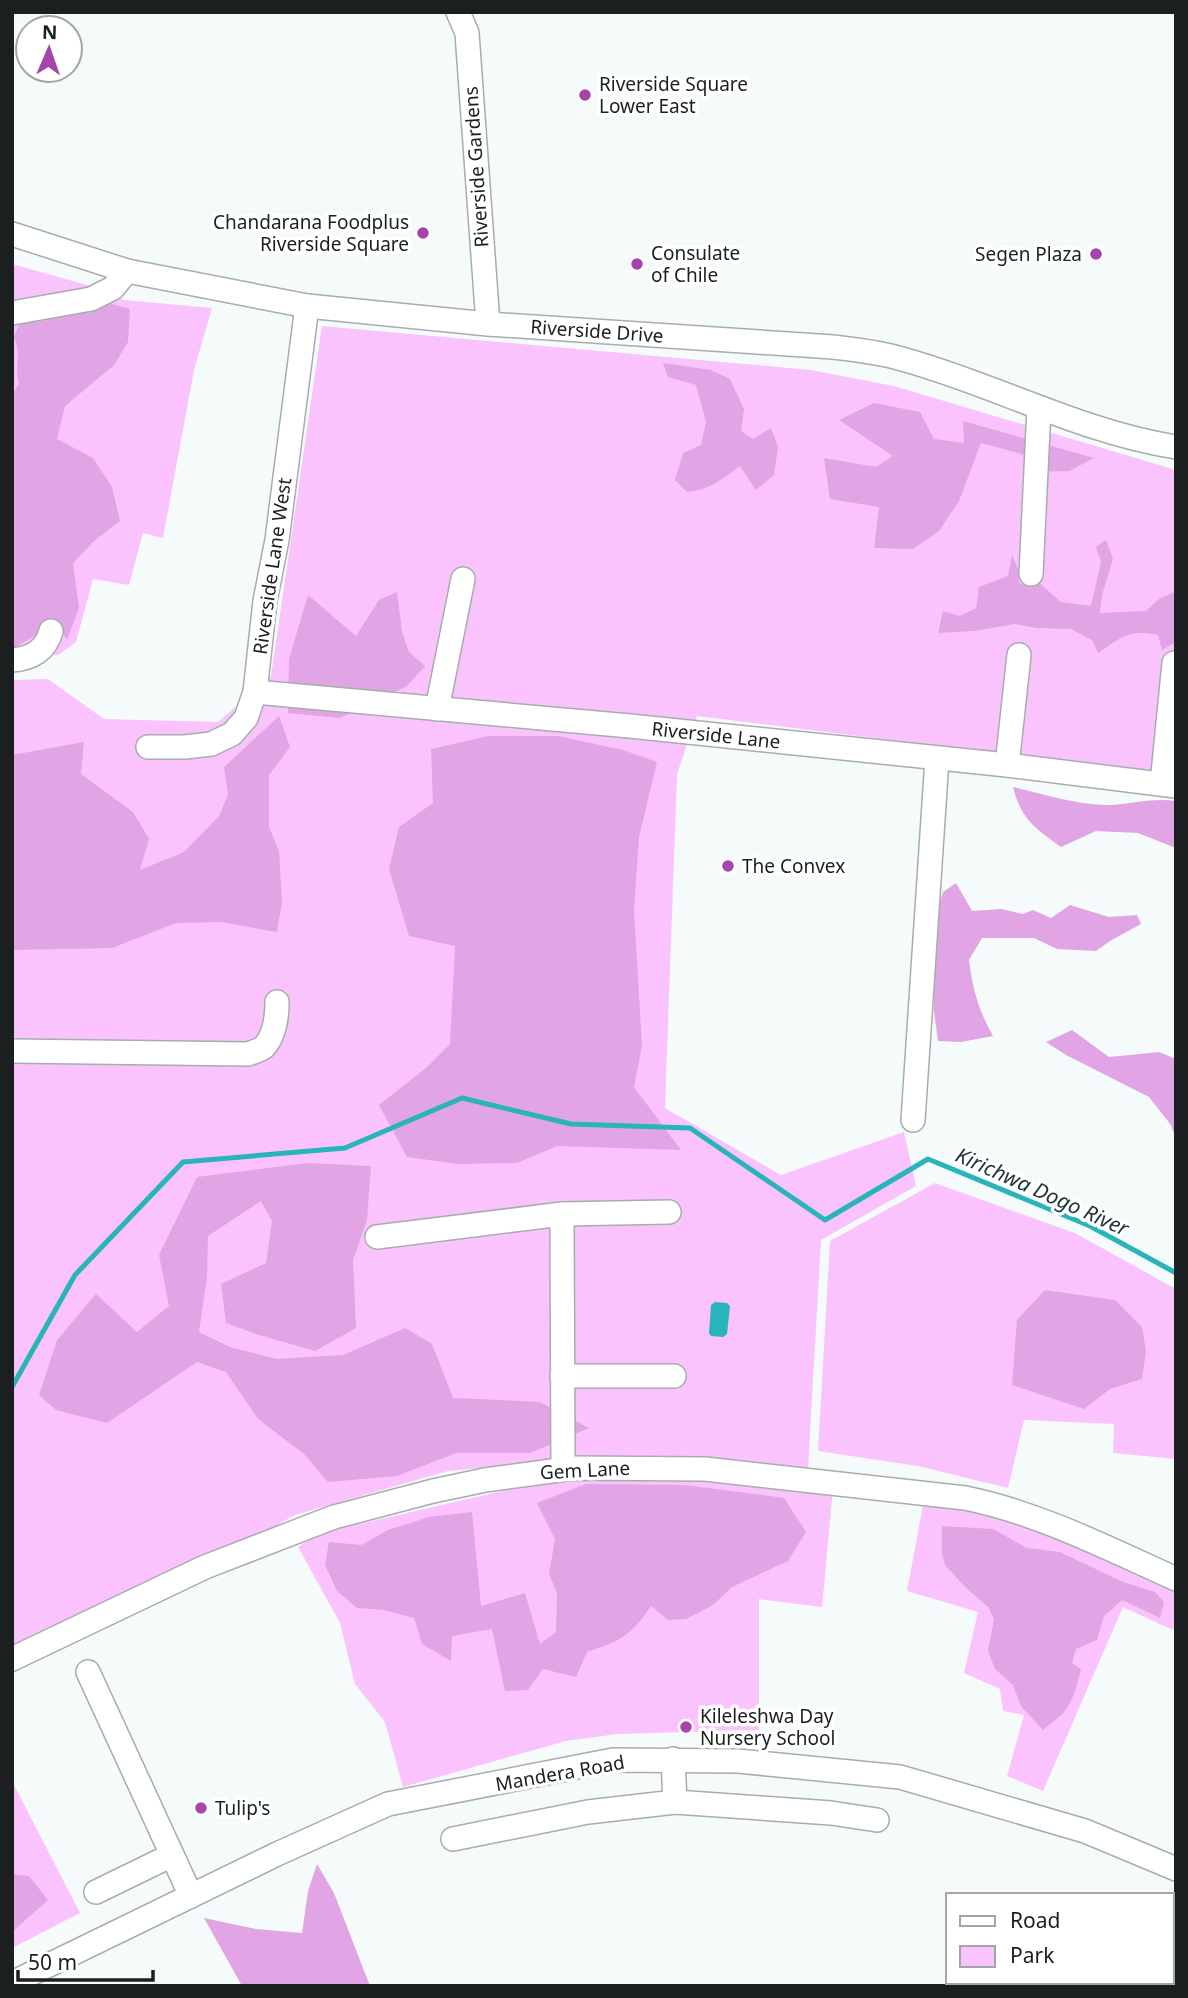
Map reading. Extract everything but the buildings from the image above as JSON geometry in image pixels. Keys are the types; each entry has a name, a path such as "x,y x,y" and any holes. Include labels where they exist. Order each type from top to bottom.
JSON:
{"street":[{"name":"Riverside Gardens","path":"458,12 467,33 488,324"},
{"name":"Riverside Drive","path":"12,234 127,271 307,306 488,324 834,347 873,352 963,379 1039,408 1115,432 1176,447"},
{"path":"12,313 91,299 113,288 127,271"},
{"name":"Riverside Lane West","path":"148,747 211,744 232,734 246,718 255,692 265,601 277,540 307,306"},
{"path":"1031,574 1039,408"},
{"path":"437,709 463,579"},
{"path":"12,660 37,654 48,645 51,631"},
{"path":"1007,765 1018,655"},
{"path":"1169,785 1174,663"},
{"name":"Riverside Lane","path":"255,692 437,709 501,712 1007,765 1169,785"},
{"path":"913,1120 937,759"},
{"path":"12,1051 248,1054 264,1048 277,1015 277,1002"},
{"path":"377,1237 562,1213 669,1212"},
{"path":"562,1213 563,1469"},
{"path":"562,1376 674,1376"},
{"name":"Gem Lane","path":"12,1659 205,1567 334,1517 433,1491 563,1469 705,1469 965,1498 1003,1506 1073,1532 1176,1579"},
{"path":"88,1672 191,1896"},
{"path":"673,1759 675,1802"},
{"name":"Mandera Road","path":"12,1983 388,1804 613,1760 738,1761 900,1777 1085,1831 1176,1869"},
{"path":"453,1839 588,1812 675,1802 831,1813 877,1820"},
{"path":"96,1892 172,1855"}],"green space":[{"path":"12,264 87,285 124,300 212,308 194,370 163,538 143,533 129,585 93,579 76,642 58,655 12,657"},
{"path":"322,326 811,370 894,386 1176,470 1176,780 939,746 697,716 677,774 665,1108 781,1175 904,1132 916,1186 821,1240 808,1469 614,1456 448,1471 295,1515 12,1674 12,680 48,679 104,719 218,722 271,676"},
{"path":"935,1183 1075,1233 1176,1289 1176,1459 1113,1453 1114,1424 1024,1420 1008,1488 918,1466 818,1451 830,1241"},
{"path":"623,1473 833,1489 822,1607 759,1599 759,1730 618,1734 566,1741 403,1787 385,1722 355,1684 340,1623 298,1547 320,1533 563,1477"},
{"path":"924,1500 999,1513 1176,1587 1176,1623 1173,1630 1123,1607 1043,1791 1007,1776 1024,1715 1003,1711 1000,1689 964,1673 978,1612 907,1591"},
{"path":"12,1781 80,1913 12,1948"}],"shaded area":[{"path":"72,293 130,309 128,342 114,365 65,406 57,439 93,458 112,487 120,521 94,541 73,563 79,608 67,640 54,620 38,634 12,649 12,572 16,571 12,569 12,395 19,384 14,337 20,322 47,320 57,315"},
{"path":"663,363 711,370 730,379 744,409 741,431 753,439 771,428 778,447 774,475 756,490 740,466 715,483 695,491 687,492 675,480 683,453 701,445 706,422 696,385 668,377"},
{"path":"874,403 920,412 934,439 964,443 963,421 1094,458 1069,471 1027,472 1025,455 981,443 959,501 939,531 913,549 874,548 879,507 830,499 824,458 876,467 893,456 839,420"},
{"path":"1106,540 1113,559 1102,595 1100,613 1146,611 1159,599 1176,591 1176,642 1162,650 1158,635 1140,633 1120,639 1098,653 1092,640 1071,629 1015,624 974,631 938,633 943,611 960,616 976,608 979,587 1008,576 1012,555 1018,569 1019,583 1031,588 1037,581 1061,602 1091,606 1101,562 1096,547"},
{"path":"397,592 402,632 409,652 425,666 407,686 340,718 288,713 289,659 308,595 356,636 379,600"},
{"path":"279,716 290,747 269,775 269,827 279,851 282,902 277,932 221,922 176,923 112,948 12,950 12,755 84,742 81,774 133,812 149,839 140,870 184,852 219,816 228,795 224,767"},
{"path":"488,736 558,736 623,750 657,762 639,837 634,910 642,1046 634,1087 681,1150 557,1146 517,1163 458,1164 407,1157 379,1105 426,1068 450,1044 455,946 409,936 389,869 399,827 433,803 431,749"},
{"path":"1013,787 1105,805 1176,801 1176,848 1138,833 1096,831 1061,847 1030,822 1020,807"},
{"path":"956,883 972,911 1001,909 1023,914 1033,910 1051,918 1070,905 1109,917 1137,915 1141,924 1096,951 1057,949 1034,938 982,938 969,960 977,999 993,1036 961,1042 938,1041 934,1012 931,930 943,892"},
{"path":"1072,1030 1109,1057 1159,1052 1176,1059 1176,1139 1171,1125 1149,1097 1046,1042"},
{"path":"308,1163 371,1166 367,1220 353,1260 356,1328 315,1351 226,1323 221,1284 266,1263 272,1221 261,1201 208,1236 207,1277 199,1332 230,1347 276,1359 343,1355 405,1328 432,1344 453,1398 540,1402 589,1428 530,1453 456,1453 397,1476 328,1482 304,1454 258,1419 226,1372 197,1362 107,1423 56,1410 39,1395 57,1340 96,1294 137,1332 169,1306 159,1255 197,1177"},
{"path":"1045,1290 1115,1300 1142,1327 1146,1351 1142,1379 1110,1389 1084,1409 1012,1385 1017,1320"},
{"path":"586,1484 685,1485 784,1498 806,1532 788,1561 732,1587 713,1605 686,1619 668,1620 651,1606 631,1631 587,1652 576,1677 543,1669 528,1690 505,1691 492,1629 452,1636 451,1661 422,1644 414,1618 384,1610 357,1608 337,1591 325,1565 329,1542 361,1545 388,1530 429,1517 472,1512 481,1606 525,1593 540,1644 556,1632 557,1593 549,1574 555,1539 537,1503"},
{"path":"942,1526 993,1529 1027,1548 1060,1552 1123,1582 1155,1592 1164,1602 1160,1618 1122,1600 1104,1616 1097,1640 1076,1649 1072,1663 1081,1669 1070,1702 1062,1714 1043,1730 1021,1706 1013,1685 995,1669 988,1651 994,1619 988,1607 945,1565"},
{"path":"317,1864 334,1893 370,1986 242,1986 204,1918 256,1929 302,1933 308,1891"},
{"path":"12,1874 29,1876 48,1900 12,1932"}],"water":[{"path":"715,1302 727,1303 730,1306 727,1334 723,1337 711,1336 709,1333 711,1305"}],"waterway":[{"name":"Kirichwa Dogo River","path":"12,1387 75,1275 183,1162 345,1148 462,1098 571,1124 690,1128 825,1220 928,1159 1090,1226 1176,1273"}],"place":[{"name":"Riverside Square Lower East","path":"585,95"},
{"name":"Chandarana Foodplus Riverside Square","path":"423,233"},
{"name":"Segen Plaza","path":"1096,254"},
{"name":"Consulate of Chile","path":"637,264"},
{"name":"The Convex","path":"728,866"},
{"name":"Kileleshwa Day Nursery School","path":"686,1727"},
{"name":"Tulip's","path":"201,1808"}]}
